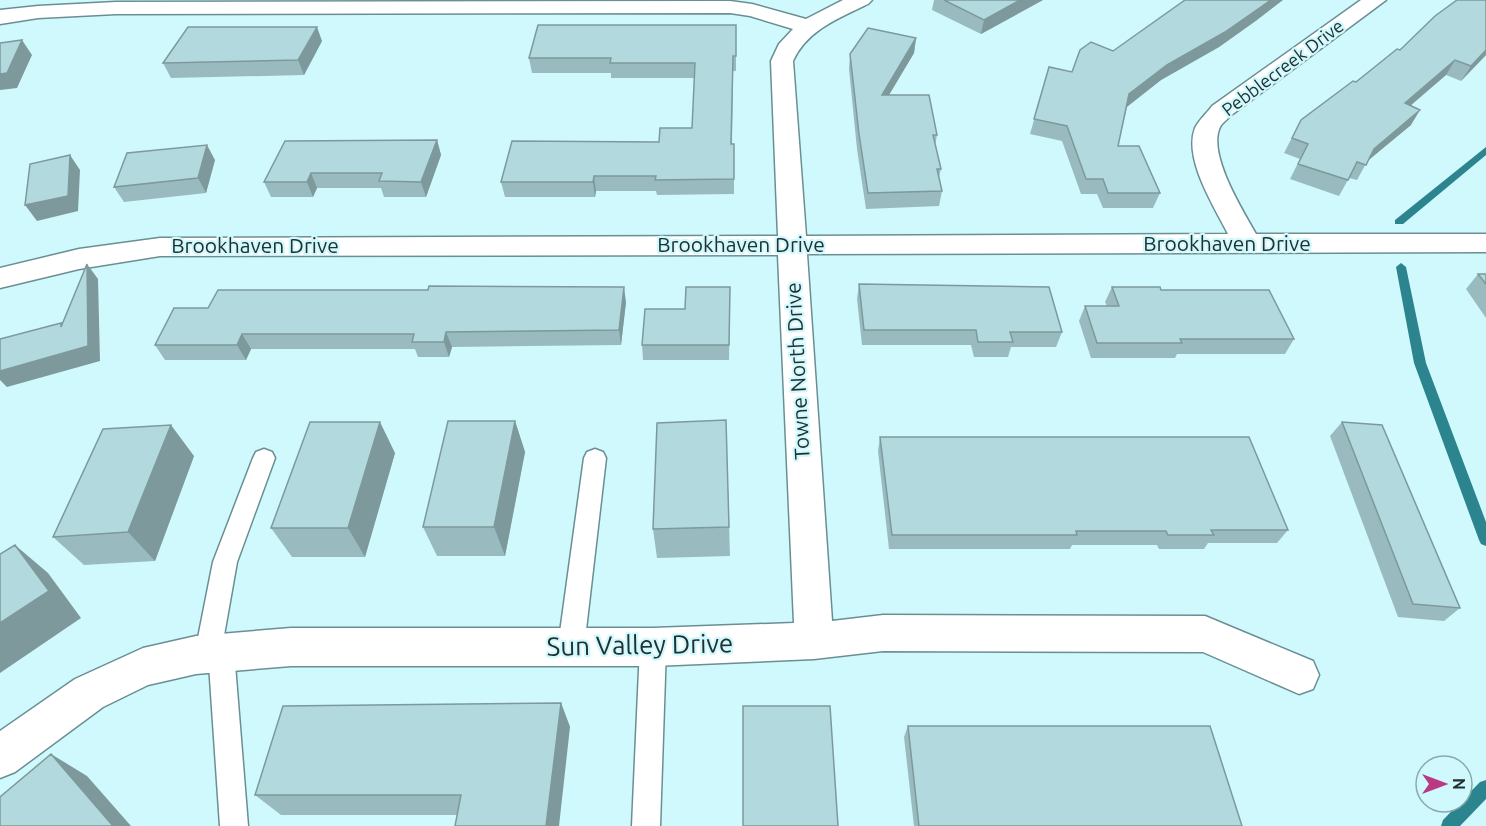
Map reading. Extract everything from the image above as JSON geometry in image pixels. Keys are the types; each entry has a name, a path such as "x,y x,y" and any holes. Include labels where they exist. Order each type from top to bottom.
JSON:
{"street":[{"name":"Towne North Drive","path":"814,641 790,245 782,61 788,46 808,26 861,0"},
{"name":"Pebblecreek Drive","path":"1248,244 1209,166 1206,144 1208,128 1221,111 1375,0"},
{"path":"0,17 98,8 511,4 730,7 773,15 808,26"},
{"name":"Brookhaven Drive","path":"0,278 109,252 160,247 1486,243"},
{"name":"Sun Valley Drive","path":"0,757 100,688 143,667 214,653 291,647 653,647 814,641 883,633 1205,634 1299,675"}],"lane":[{"path":"234,826 214,653 225,562 264,458"},
{"path":"571,647 595,458"},
{"path":"646,826 653,647"}],"building":[{"path":"944,0 1020,0 984,20"},
{"path":"1185,0 1271,0 1225,32 1167,65 1129,94 1118,146 1139,146 1160,193 1108,193 1103,179 1086,179 1067,126 1034,119 1049,67 1072,72 1080,50 1091,42 1113,51"},
{"path":"1457,0 1486,0 1486,50 1471,66 1455,60 1405,103 1420,110 1374,149 1366,165 1357,162 1348,180 1298,164 1308,144 1292,138 1301,120 1353,81 1356,82 1397,49 1400,50 1435,16"},
{"path":"538,25 736,25 731,144 734,144 734,179 655,180 656,176 594,176 593,182 501,182 512,141 659,142 660,128 692,128 695,63 610,63 611,58 529,58"},
{"path":"188,27 317,27 298,60 163,63"},
{"path":"868,28 916,38 882,95 929,95 937,135 933,135 941,169 937,169 942,191 868,193 850,54"},
{"path":"22,40 7,73 0,74 0,43"},
{"path":"437,140 421,182 379,181 382,173 311,173 307,182 264,182 285,141"},
{"path":"207,145 198,178 114,187 127,153"},
{"path":"70,155 68,196 25,205 30,164"},
{"path":"87,264 88,346 0,371 0,339 61,323 61,327"},
{"path":"1478,274 1486,274 1486,284"},
{"path":"859,284 1049,287 1062,332 1010,332 1013,342 978,342 976,330 864,330"},
{"path":"429,286 624,287 619,330 446,332 444,342 412,342 414,334 242,334 237,345 155,345 174,308 208,308 218,290 428,290"},
{"path":"686,287 730,287 729,345 642,345 645,309 685,309"},
{"path":"1112,287 1160,287 1161,290 1269,290 1294,339 1180,339 1182,343 1097,343 1085,306 1119,306"},
{"path":"726,420 729,527 653,529 657,423"},
{"path":"448,421 515,421 494,527 423,527"},
{"path":"310,422 380,422 348,528 271,528"},
{"path":"1342,422 1382,425 1460,608 1413,604"},
{"path":"171,425 128,532 53,537 103,429"},
{"path":"880,437 1249,437 1288,530 1211,530 1214,535 1168,535 1166,531 1076,531 1077,535 892,535"},
{"path":"15,545 49,591 0,623 0,554"},
{"path":"561,703 546,826 455,826 461,795 255,795 283,706"},
{"path":"743,706 830,706 838,826 743,826"},
{"path":"908,726 1210,726 1242,826 919,826"},
{"path":"51,754 113,826 0,826 0,797"}],"waterway":[{"path":"1399,222 1486,150"},
{"path":"1401,267 1420,363 1486,540"},
{"path":"1449,826 1486,788"}]}
